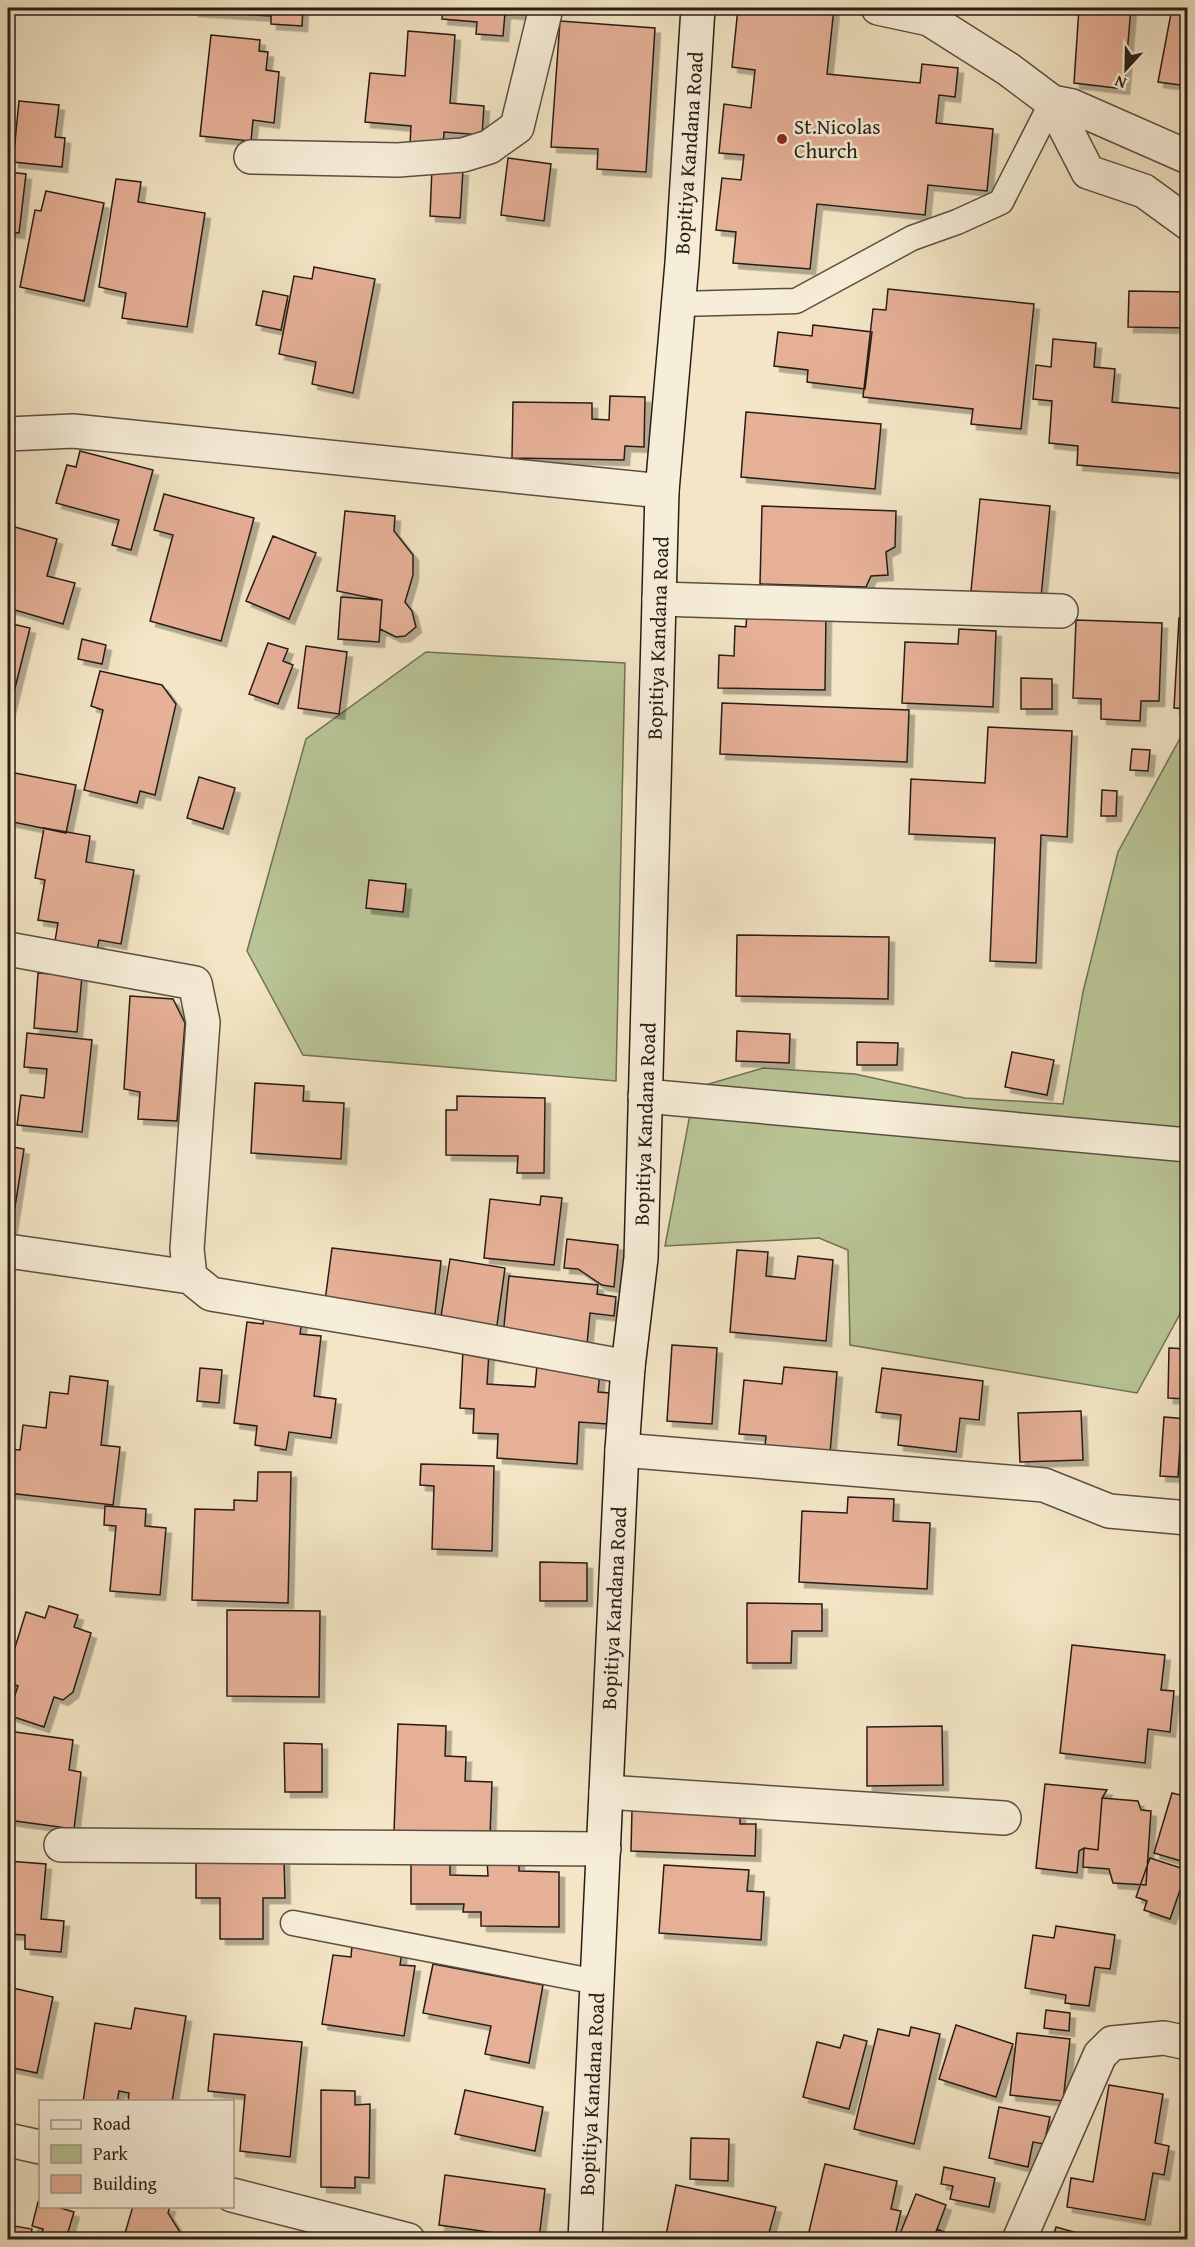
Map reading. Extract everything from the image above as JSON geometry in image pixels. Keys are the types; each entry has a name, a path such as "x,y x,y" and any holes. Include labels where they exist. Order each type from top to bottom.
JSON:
{"street":[{"path":"251,157 398,160 463,155 489,147 517,127 546,8"},
{"name":"Bopitiya Kandana Road","path":"585,2240 622,1450 628,1367 641,1258 663,491 679,304 698,8"},
{"path":"878,8 929,19 1008,69 1052,102 1072,106 1188,157"},
{"path":"1052,102 1088,172 1144,191 1188,223"},
{"path":"8,434 73,431 663,491"},
{"path":"659,599 1061,612"},
{"path":"8,949 195,983 203,1022 187,1249 190,1277"},
{"path":"645,1096 1188,1145"},
{"path":"8,1251 190,1277 211,1294 628,1367"},
{"path":"622,1450 1044,1485 1109,1511 1188,1518"},
{"path":"606,1791 1004,1818"},
{"path":"61,1845 604,1849"},
{"path":"1019,2240 1100,2055 1112,2043 1164,2038 1188,2043"},
{"path":"8,2140 39,2146"},
{"path":"234,2196 408,2240"}],"lane":[{"path":"679,304 796,301 912,238 957,222 1001,202 1052,102"},
{"path":"292,1923 597,1982"}],"green space":[{"path":"426,652 625,663 616,1081 303,1055 247,951 306,739"},
{"path":"1184,731 1187,731 1187,1301 1137,1393 850,1345 848,1250 819,1238 665,1246 695,1088 763,1068 855,1074 965,1098 1063,1104 1083,992 1118,852"}],"building":[{"path":"193,8 303,8 302,26 271,24 271,16 193,11"},
{"path":"443,8 535,8 534,15 505,13 503,36 476,34 477,22 442,19"},
{"path":"738,8 834,8 827,74 920,83 922,64 958,68 955,97 939,95 936,123 993,129 987,191 928,185 925,215 817,204 810,269 733,263 736,232 716,230 722,178 741,180 744,155 719,153 724,104 751,108 755,70 732,67"},
{"path":"1079,8 1131,8 1124,89 1074,83"},
{"path":"1172,8 1188,8 1188,86 1158,82"},
{"path":"560,21 655,28 646,172 597,169 598,149 551,147"},
{"path":"408,31 455,35 450,103 484,106 482,135 444,132 443,147 410,145 411,126 365,122 370,73 405,76"},
{"path":"211,35 260,40 259,51 268,52 266,70 279,72 274,123 253,120 251,141 200,136"},
{"path":"19,101 59,105 55,137 65,138 62,167 13,162"},
{"path":"508,158 551,164 544,221 501,215"},
{"path":"432,168 463,170 460,218 430,216"},
{"path":"8,172 26,174 19,233 8,232"},
{"path":"116,179 141,182 138,202 205,213 187,327 122,318 126,293 99,287"},
{"path":"46,191 104,203 84,301 20,287 35,210 41,211"},
{"path":"314,267 375,279 353,393 312,384 316,362 279,354 294,276 312,279"},
{"path":"888,289 1034,304 1021,429 971,424 973,409 863,397 873,309 886,310"},
{"path":"263,291 288,296 281,330 256,325"},
{"path":"1129,291 1188,292 1188,328 1128,327"},
{"path":"813,325 872,332 865,389 807,382 808,370 774,366 778,332 812,336"},
{"path":"1053,339 1096,343 1094,367 1115,369 1112,402 1188,409 1188,474 1077,465 1078,446 1049,443 1052,401 1033,399 1036,365 1051,367"},
{"path":"610,396 645,397 644,447 625,446 624,460 512,458 513,402 592,403 592,419 609,420"},
{"path":"746,412 881,424 875,489 741,477"},
{"path":"80,451 153,470 131,550 112,545 119,520 56,503 67,465 76,467"},
{"path":"164,494 254,518 221,641 150,621 173,535 154,530"},
{"path":"980,499 1050,506 1041,597 971,591"},
{"path":"762,506 896,511 895,547 886,552 888,575 871,576 866,587 760,584"},
{"path":"345,511 395,516 394,531 413,555 413,575 405,602 412,611 416,627 405,636 396,637 380,629 382,600 337,591"},
{"path":"8,525 57,539 47,576 75,583 63,624 8,608"},
{"path":"273,536 316,553 289,619 246,601"},
{"path":"341,597 382,600 379,642 338,639"},
{"path":"747,611 826,613 825,690 718,688 719,655 734,656 735,626 746,627"},
{"path":"1179,618 1188,619 1188,709 1174,708"},
{"path":"1076,620 1162,623 1159,701 1141,701 1140,721 1101,719 1101,699 1073,698"},
{"path":"8,623 30,628 8,716"},
{"path":"959,629 996,631 993,707 902,703 905,642 958,644"},
{"path":"82,639 106,645 102,664 78,659"},
{"path":"268,643 288,649 283,661 293,665 278,704 249,694"},
{"path":"306,646 347,652 339,714 298,708"},
{"path":"100,671 162,685 176,704 155,795 140,791 137,803 84,790 103,710 91,706"},
{"path":"1021,678 1052,679 1052,709 1021,709"},
{"path":"722,703 909,710 907,762 720,754"},
{"path":"988,727 1072,731 1067,837 1041,835 1036,963 990,961 995,838 909,834 911,779 985,783"},
{"path":"1132,749 1150,750 1148,771 1130,770"},
{"path":"10,772 76,785 66,833 8,821"},
{"path":"199,777 235,788 223,829 187,818"},
{"path":"1102,790 1117,791 1116,816 1101,816"},
{"path":"44,828 90,836 86,862 134,870 121,944 99,940 96,955 54,947 58,923 38,920 45,880 35,878"},
{"path":"369,880 406,884 403,912 366,908"},
{"path":"737,935 889,937 888,999 736,996"},
{"path":"38,973 82,976 77,1032 34,1028"},
{"path":"130,996 173,999 185,1023 177,1121 138,1119 140,1092 124,1089"},
{"path":"737,1031 790,1034 789,1063 736,1061"},
{"path":"27,1033 92,1040 82,1132 17,1125 21,1095 44,1098 47,1069 24,1067"},
{"path":"857,1042 898,1043 897,1065 857,1065"},
{"path":"1012,1052 1054,1060 1047,1095 1005,1087"},
{"path":"255,1083 304,1086 303,1101 344,1103 341,1159 251,1153"},
{"path":"457,1096 545,1098 544,1173 517,1173 518,1156 446,1155 446,1110 457,1110"},
{"path":"8,1146 24,1149 10,1239 8,1239"},
{"path":"541,1196 562,1198 554,1265 484,1258 490,1199 540,1205"},
{"path":"567,1239 618,1245 614,1287 602,1285 578,1269 564,1268"},
{"path":"332,1248 441,1261 435,1314 325,1301"},
{"path":"737,1250 768,1252 766,1276 795,1279 798,1256 833,1260 826,1341 730,1332"},
{"path":"450,1259 505,1268 496,1332 440,1323"},
{"path":"509,1276 598,1285 597,1294 616,1297 614,1316 590,1313 587,1344 503,1336"},
{"path":"265,1309 303,1314 300,1334 321,1336 314,1396 336,1399 331,1438 289,1432 286,1450 255,1445 257,1426 234,1423 247,1322 263,1324"},
{"path":"672,1345 717,1348 712,1424 667,1421"},
{"path":"1169,1348 1188,1349 1188,1399 1168,1398"},
{"path":"463,1351 489,1352 487,1384 535,1387 537,1365 600,1373 598,1392 610,1393 608,1424 579,1422 577,1464 497,1458 498,1434 473,1433 474,1409 460,1408"},
{"path":"784,1367 837,1372 830,1453 765,1447 766,1436 739,1434 744,1380 782,1384"},
{"path":"200,1368 222,1370 219,1403 197,1401"},
{"path":"882,1368 983,1381 979,1420 960,1418 956,1452 898,1445 901,1415 876,1412"},
{"path":"70,1376 108,1381 101,1445 120,1447 113,1505 8,1493 8,1449 20,1450 23,1425 46,1428 50,1392 68,1394"},
{"path":"1081,1411 1083,1460 1020,1462 1018,1413"},
{"path":"1164,1417 1188,1419 1188,1447 1180,1446 1178,1477 1160,1476"},
{"path":"421,1464 494,1466 492,1551 432,1549 434,1486 420,1485"},
{"path":"258,1472 291,1472 288,1603 192,1600 195,1509 234,1510 234,1500 257,1501"},
{"path":"848,1497 894,1499 893,1521 930,1523 927,1589 799,1582 802,1511 847,1513"},
{"path":"105,1506 146,1509 145,1526 166,1528 160,1595 110,1591 116,1526 104,1525"},
{"path":"540,1562 587,1563 587,1601 540,1601"},
{"path":"747,1603 822,1604 822,1631 792,1631 791,1663 747,1663"},
{"path":"49,1606 78,1615 74,1627 91,1633 73,1692 63,1700 54,1697 44,1727 8,1715 18,1686 8,1682 8,1670 26,1612 45,1618"},
{"path":"227,1610 320,1611 319,1697 227,1696"},
{"path":"1072,1645 1165,1655 1161,1690 1174,1691 1170,1732 1148,1729 1145,1763 1060,1753"},
{"path":"398,1724 446,1726 445,1756 466,1757 465,1781 492,1782 490,1836 394,1832"},
{"path":"942,1726 943,1785 867,1786 867,1727"},
{"path":"8,1731 73,1740 69,1770 81,1772 74,1829 8,1820"},
{"path":"284,1743 322,1744 322,1792 285,1792"},
{"path":"1045,1784 1107,1790 1102,1798 1098,1850 1084,1848 1079,1851 1077,1873 1036,1868"},
{"path":"1172,1793 1188,1797 1188,1863 1154,1853"},
{"path":"1102,1798 1138,1801 1141,1810 1151,1811 1146,1885 1113,1883 1109,1869 1083,1867 1084,1848 1098,1850"},
{"path":"632,1809 740,1813 740,1824 756,1824 755,1856 631,1851"},
{"path":"411,1858 450,1858 450,1875 488,1876 487,1859 519,1859 519,1871 559,1872 559,1927 481,1926 481,1912 463,1912 464,1904 411,1904"},
{"path":"1150,1858 1187,1870 1170,1919 1144,1910 1147,1901 1136,1897"},
{"path":"196,1860 284,1860 285,1898 263,1898 263,1939 220,1939 220,1898 196,1898"},
{"path":"8,1861 46,1864 41,1919 64,1921 61,1952 25,1949 25,1935 8,1934"},
{"path":"664,1865 749,1870 747,1891 764,1892 761,1940 659,1933"},
{"path":"1056,1926 1115,1935 1110,1969 1095,1967 1089,2006 1065,2003 1066,1995 1025,1988 1033,1935 1054,1938"},
{"path":"352,1945 402,1952 400,1965 415,1966 404,2036 322,2024 333,1955 351,1957"},
{"path":"433,1964 543,1985 529,2063 485,2054 491,2026 423,2013"},
{"path":"8,1987 53,1997 37,2073 8,2067"},
{"path":"135,2008 186,2016 172,2100 128,2100 129,2093 119,2091 117,2100 83,2100 95,2023 131,2029"},
{"path":"1046,2010 1070,2013 1069,2031 1044,2028"},
{"path":"956,2025 1013,2044 996,2097 939,2079"},
{"path":"911,2027 940,2034 914,2144 854,2129 878,2029 909,2036"},
{"path":"1017,2033 1070,2039 1063,2101 1010,2095"},
{"path":"214,2034 302,2042 290,2157 240,2151 245,2095 208,2091"},
{"path":"844,2035 867,2041 849,2109 803,2097 817,2042 840,2048"},
{"path":"1109,2085 1163,2094 1155,2143 1169,2146 1164,2175 1153,2173 1145,2220 1067,2207 1071,2178 1093,2182"},
{"path":"321,2090 355,2091 355,2105 370,2104 369,2178 355,2177 355,2188 321,2187"},
{"path":"465,2090 543,2107 535,2151 455,2134"},
{"path":"999,2107 1050,2117 1044,2144 1033,2142 1028,2167 989,2158"},
{"path":"691,2138 729,2139 728,2181 690,2179"},
{"path":"825,2164 897,2181 891,2209 901,2211 894,2240 807,2240"},
{"path":"944,2167 995,2178 989,2207 950,2199 953,2186 941,2184"},
{"path":"445,2175 545,2189 539,2239 439,2225"},
{"path":"676,2185 776,2207 767,2240 665,2240"},
{"path":"916,2194 946,2205 933,2240 915,2240 900,2234"},
{"path":"38,2202 39,2208 61,2208 74,2212 68,2232 93,2240 41,2240 43,2229 32,2226"},
{"path":"132,2208 169,2208 168,2213 185,2240 123,2240"},
{"path":"8,2225 32,2229 30,2240 8,2240"},
{"path":"1056,2227 1102,2240 1052,2240"},
{"path":"937,2229 962,2240 933,2240"}],"place":[{"name":"St.Nicolas Church","path":"782,139"}]}
